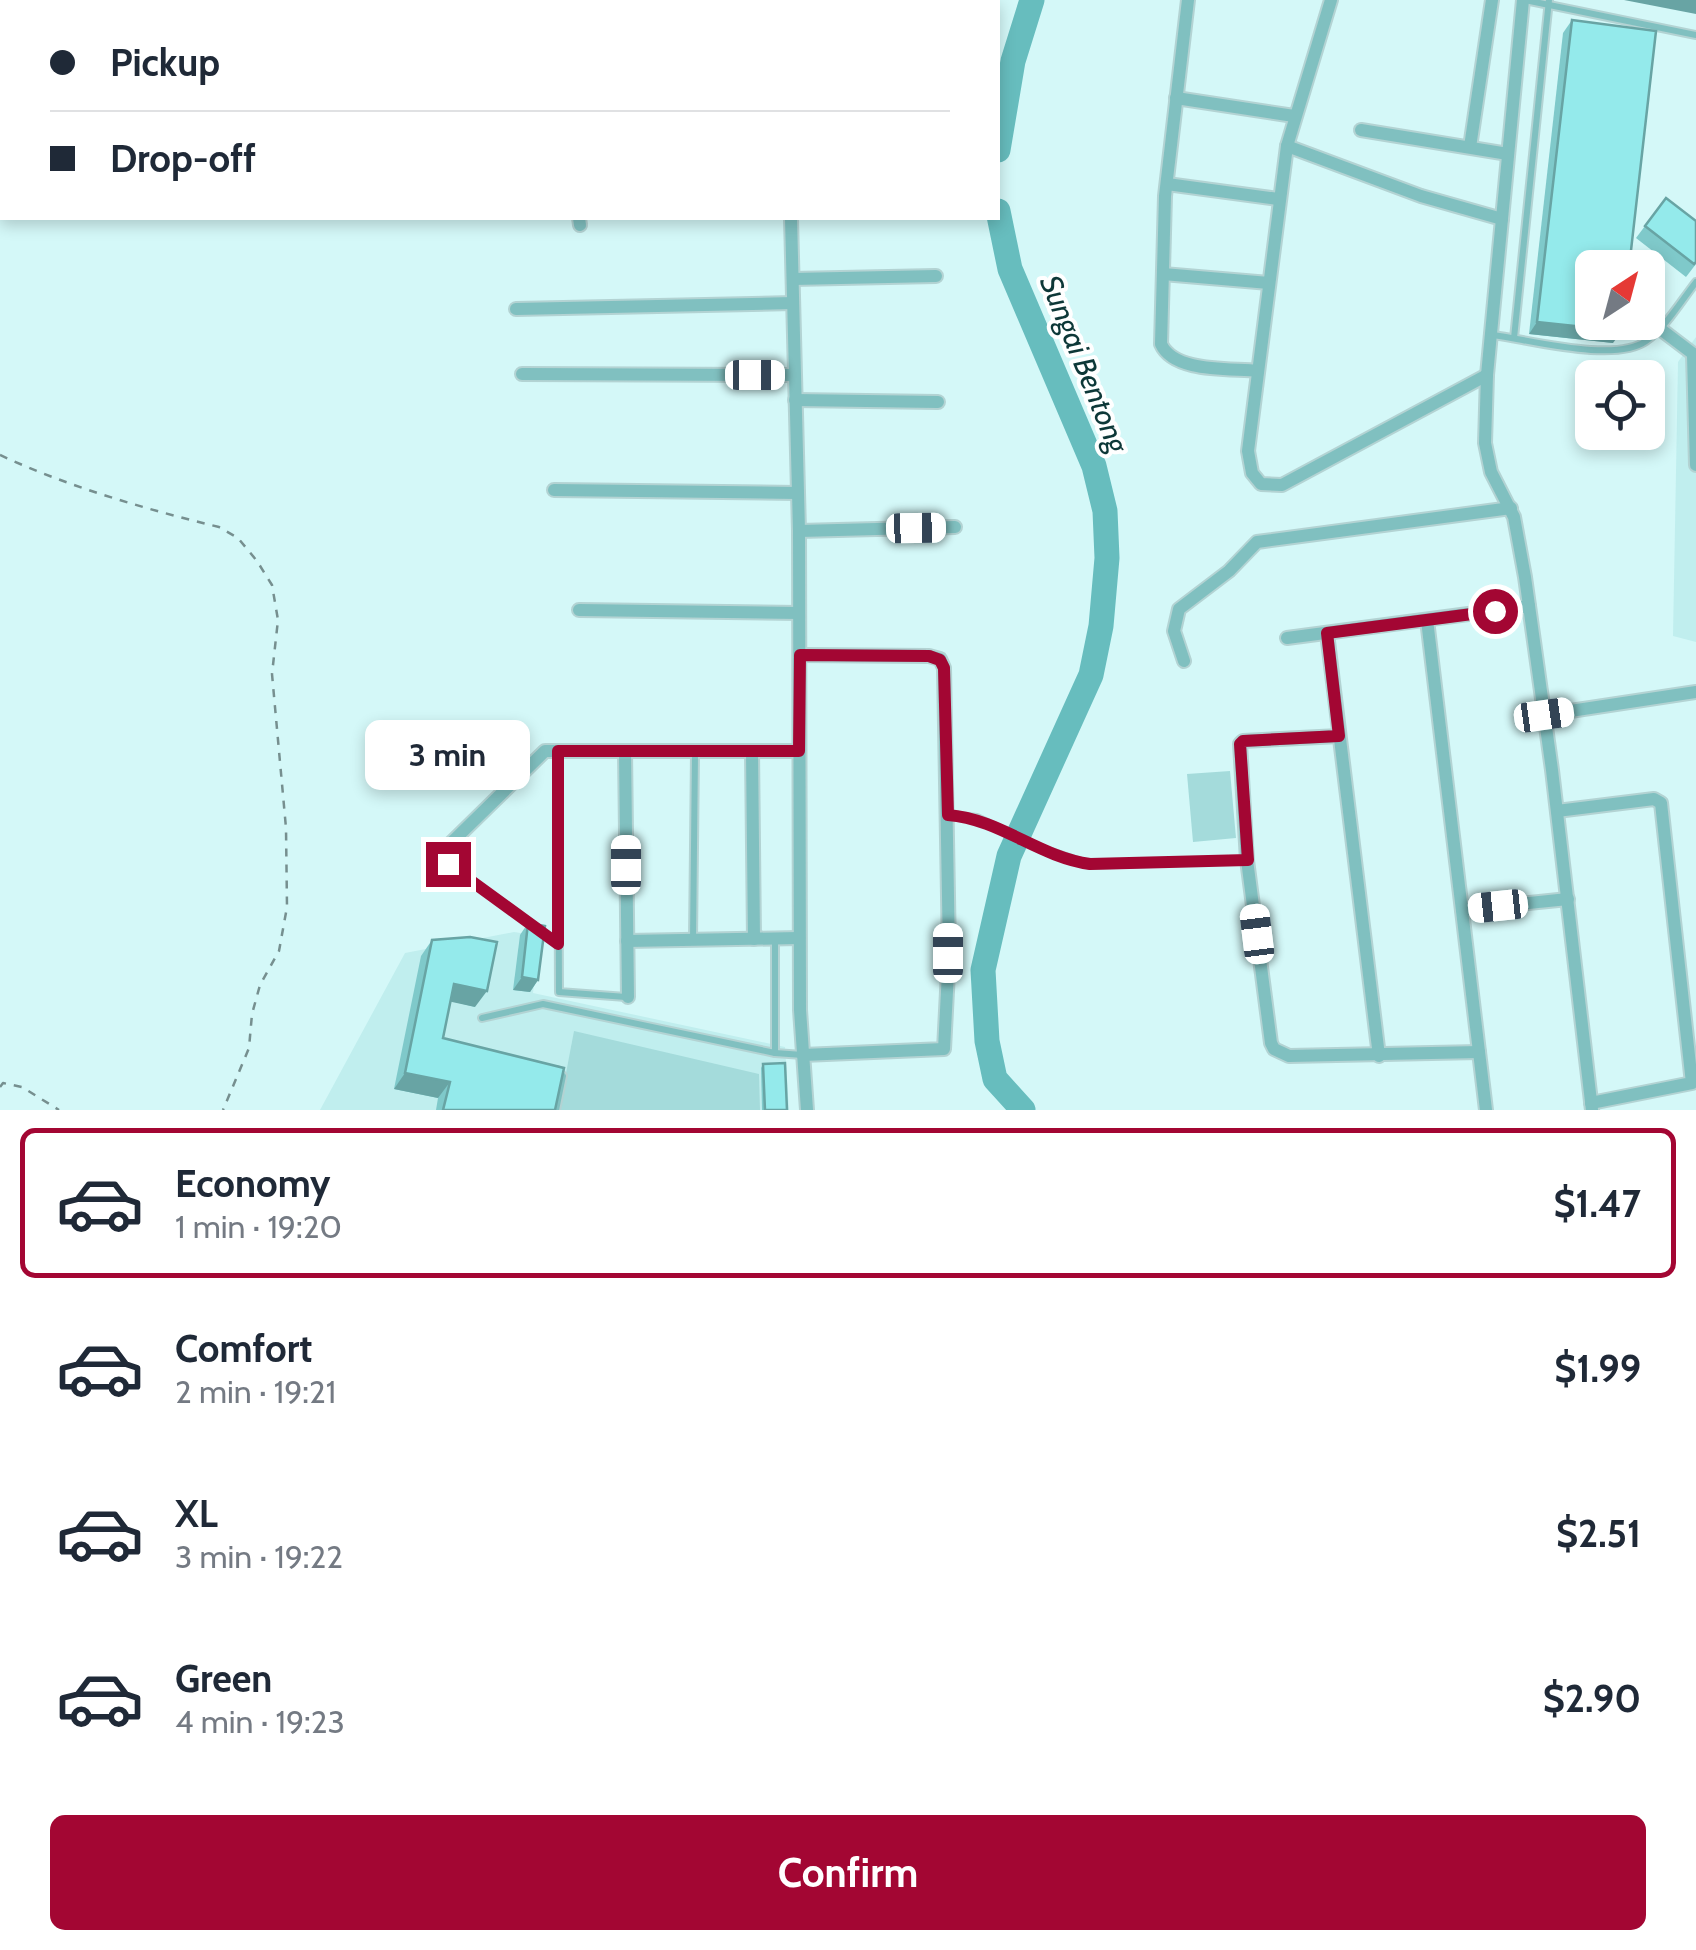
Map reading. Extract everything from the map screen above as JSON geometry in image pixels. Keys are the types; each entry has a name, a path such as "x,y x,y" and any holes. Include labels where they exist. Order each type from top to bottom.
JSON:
{"street":[{"path":"1188,0 1167,184 1160,338 1165,352 1186,364 1258,372"},
{"path":"1331,0 1287,146 1248,462 1262,484 1274,487 1487,374"},
{"path":"1470,147 1492,0"},
{"path":"1524,0 1487,374 1487,463 1511,508 1529,606 1591,1106 1692,1083 1661,803 1654,799 1557,811"},
{"path":"1176,98 1294,116"},
{"path":"1361,130 1508,154"},
{"path":"1287,146 1421,196 1502,220"},
{"path":"1167,184 1278,199"},
{"path":"791,220 799,531 802,1054 807,1110"},
{"path":"1163,274 1268,283"},
{"path":"793,278 936,276"},
{"path":"516,309 793,303"},
{"path":"1665,332 1695,354 1696,465"},
{"path":"522,374 794,375"},
{"path":"795,400 938,402"},
{"path":"554,490 797,493"},
{"path":"1184,661 1174,632 1178,609 1229,571 1257,542 1511,508"},
{"path":"799,531 955,527"},
{"path":"1286,638 1529,606"},
{"path":"579,610 799,613"},
{"path":"1427,620 1486,1110"},
{"path":"1327,633 1379,1056"},
{"path":"800,655 929,656 940,660 944,668 948,815 944,1049 802,1054"},
{"path":"1544,715 1696,692"},
{"path":"1339,736 1241,743 1248,860 1270,1043 1289,1056 1479,1052"},
{"path":"625,751 628,997"},
{"path":"752,751 754,939"},
{"path":"451,843 545,752 799,751"},
{"path":"1462,910 1568,899"},
{"path":"627,941 800,938"}],"lane":[{"path":"1524,0 1696,35"},
{"path":"1514,338 1548,3"},
{"path":"1665,321 1696,282"},
{"path":"1491,334 1620,351 1647,340"},
{"path":"558,751 559,992 628,997"},
{"path":"693,940 695,751"},
{"path":"948,815 977,818 1074,862 1248,860"},
{"path":"448,864 558,944"},
{"path":"775,938 776,1053"},
{"path":"482,1018 543,1004 776,1053 802,1054"},
{"path":"553,1068 563,1076 556,1110"}],"path":[{"path":"0,454 87,488 219,527 238,538 258,561 272,586 278,620 272,674 286,828 288,907 279,951 260,986 252,1014 249,1048 223,1110"},
{"path":"0,1087 3,1083 22,1087 59,1110"}],"shaded area":[{"path":"1696,337 1696,642 1673,636 1678,362"},
{"path":"1230,771 1236,838 1193,842 1187,774"},
{"path":"514,932 540,936 533,993 785,1047 789,1110 320,1110 405,953"},
{"path":"574,1031 759,1074 760,1110 559,1110"}],"building":[{"path":"1572,20 1656,31 1631,250 1575,250 1575,326 1537,322"},
{"path":"1666,198 1696,221 1694,264 1645,226"},
{"path":"528,923 545,926 538,980 522,977"},
{"path":"470,937 497,942 487,991 454,984 443,1038 564,1068 555,1110 443,1110 450,1082 405,1073 432,940"},
{"path":"785,1063 787,1110 765,1110 763,1064"}],"waterway":[{"name":"Sungai Bentong","path":"1000,138 1013,61 1032,0"},
{"name":"Sungai Bentong","path":"1000,220 1010,269 1094,466 1105,511 1107,558 1101,626 1091,675 1009,856 983,970 987,1041 995,1079 1023,1110"}],"route":[{"path":"448,864 558,944 558,751 799,751 800,655 934,656 942,662 948,815 977,818 1074,862 1248,860 1240,744 1339,736 1327,633 1495,611"}]}
